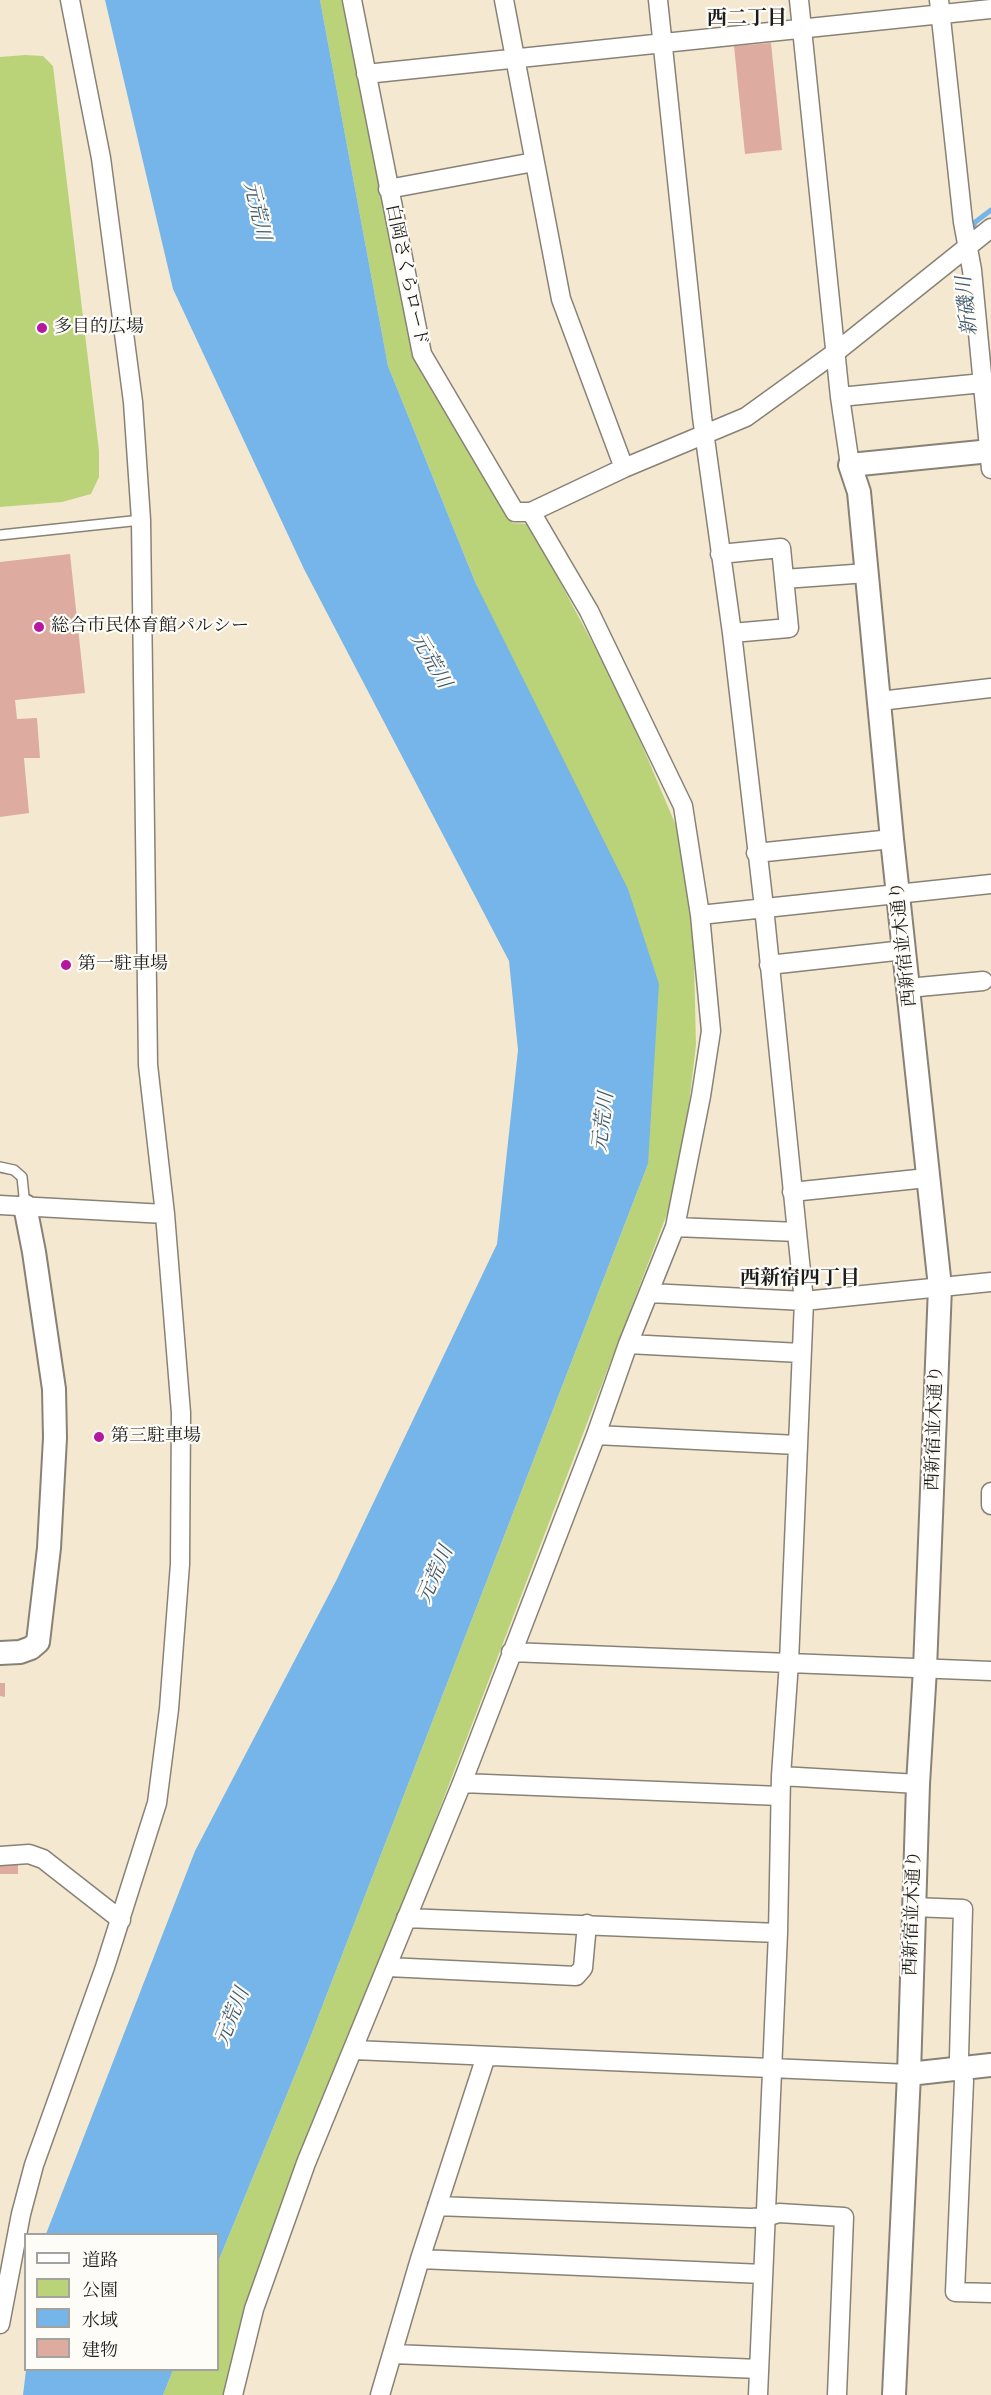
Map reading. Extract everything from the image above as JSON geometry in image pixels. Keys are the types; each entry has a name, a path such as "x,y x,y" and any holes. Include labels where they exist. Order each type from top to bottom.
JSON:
{"street":[{"path":"0,2324 5,2264 34,2165 121,1920 157,1803 169,1709 180,1564 181,1413 165,1214 148,1065 141,520 133,402 101,158 70,0"},
{"name":"白岡さくらロード","path":"352,0 422,354 515,512 531,512"},
{"path":"504,0 561,299 624,468"},
{"path":"658,0 704,435 732,633 764,907 804,1301 789,1662 780,1796 778,1933 758,2395"},
{"path":"799,0 840,397 850,465 991,457 940,7"},
{"path":"366,74 802,28 940,7 991,9"},
{"path":"388,189 534,162"},
{"path":"233,2395 254,2309 306,2163 462,1783 596,1435 628,1344 675,1227 701,1096 711,1031 700,915 683,806 594,621 531,512 624,468 746,417 836,352 968,247 990,235"},
{"path":"840,397 983,383"},
{"name":"西新宿並木通り","path":"850,465 859,492 892,839 940,1287 894,2395"},
{"path":"720,555 781,548 789,628 732,633"},
{"path":"784,579 867,573"},
{"path":"880,701 991,688"},
{"path":"756,854 892,839"},
{"path":"700,915 991,884"},
{"path":"769,965 904,950"},
{"path":"908,988 983,981"},
{"path":"792,1192 927,1178"},
{"path":"0,1205 165,1214"},
{"path":"0,1653 20,1652 31,1648 38,1642 49,1548 55,1438 54,1389 25,1206"},
{"path":"675,1227 797,1232"},
{"path":"650,1293 804,1301 991,1282"},
{"path":"628,1344 801,1353"},
{"path":"596,1435 797,1445"},
{"path":"991,1492 991,1505"},
{"path":"511,1652 991,1671"},
{"path":"781,1776 918,1784"},
{"path":"462,1783 780,1796"},
{"path":"0,1856 29,1854 43,1859 121,1920"},
{"path":"913,1907 963,1909 959,2057 964,2081 955,2292 991,2293"},
{"path":"406,1918 778,1933"},
{"path":"388,1967 576,1976 583,1968 587,1924"},
{"path":"354,2050 909,2074 991,2065"},
{"path":"380,2395 420,2259 486,2056"},
{"path":"437,2206 766,2217 779,2213 844,2217 837,2395"},
{"path":"420,2259 763,2274"},
{"path":"393,2354 759,2369"}],"lane":[{"path":"0,535 141,520"},
{"path":"0,1167 14,1170 22,1178 25,1206"}],"green space":[{"path":"320,0 344,0 412,354 513,523 529,524 622,698 677,828 693,916 696,1045 680,1180 328,2101 228,2395 163,2395 173,2371 219,2371 219,2260 308,2043 648,1164 476,584 388,366"},
{"name":"多目的広場","path":"43,56 53,66 99,451 99,477 91,494 62,502 0,507 0,57"}],"water":[{"name":"元荒川","path":"105,0 320,0 388,366 476,584 628,889 659,984 648,1164 308,2043 219,2260 219,2233 46,2233 195,1851 336,1581 497,1244 518,1050 509,961 304,569 173,289"},
{"path":"26,2371 173,2371 163,2395 23,2395"}],"building":[{"path":"771,43 782,150 745,154 734,46"},
{"name":"総合市民体育館パルシー","path":"70,554 85,693 15,700 17,719 37,718 40,758 24,758 29,813 0,817 0,562"},
{"path":"0,1683 5,1683 5,1697 0,1696"},
{"path":"0,1862 18,1862 18,1874 0,1874"}],"waterway":[{"path":"975,236 974,223 991,210"}],"place":[{"name":"多目的広場","path":"42,328"},
{"name":"総合市民体育館パルシー","path":"39,627"},
{"name":"第一駐車場","path":"66,965"},
{"name":"第三駐車場","path":"99,1437"}],"district":[{"name":"西二丁目","path":"747,19"},
{"name":"西新宿四丁目","path":"800,1279"}],"water label":[{"name":"新磯川","path":"968,306"}]}
